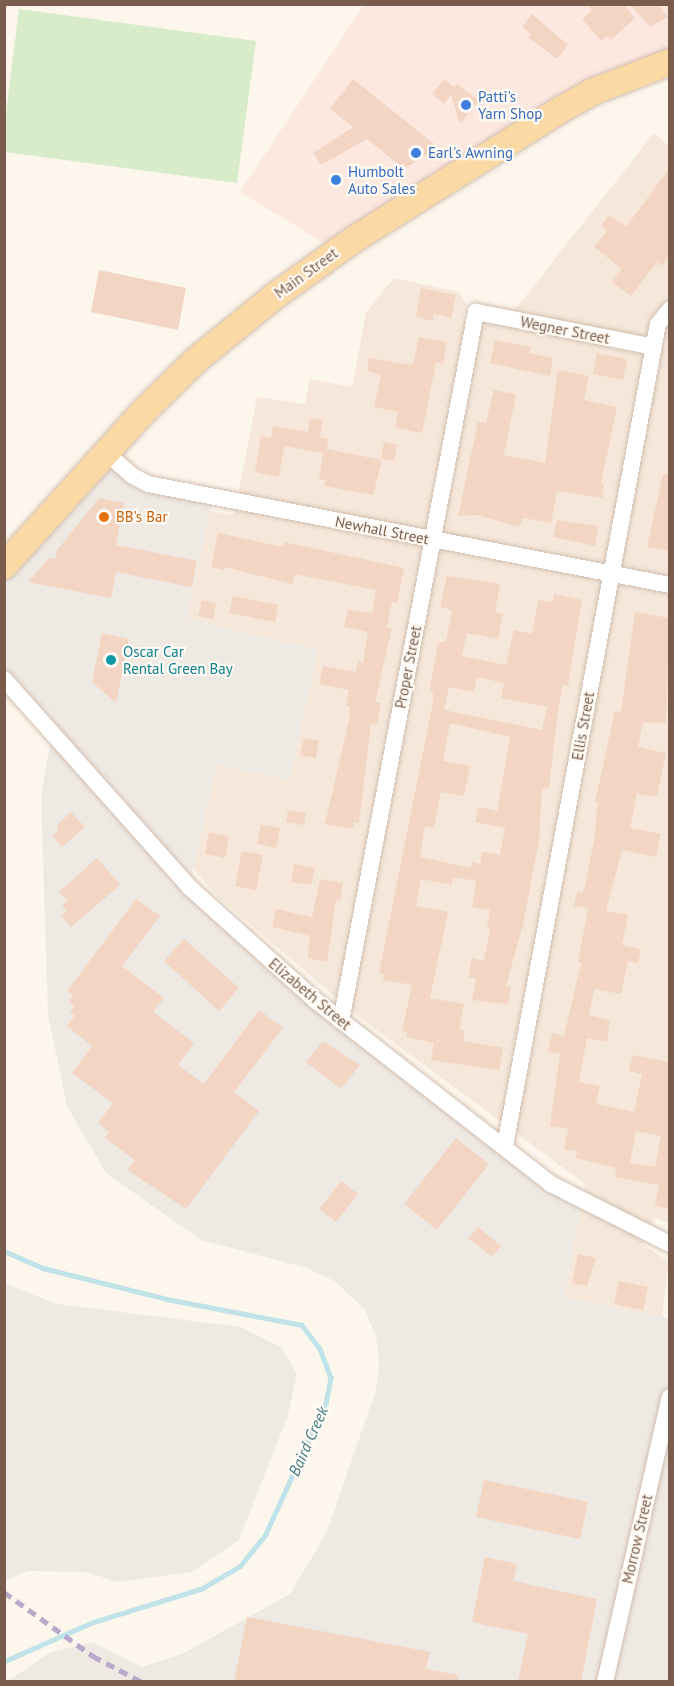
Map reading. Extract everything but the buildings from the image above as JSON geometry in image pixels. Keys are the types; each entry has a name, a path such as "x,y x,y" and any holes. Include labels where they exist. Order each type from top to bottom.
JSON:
{"main road":[{"name":"Main Street","path":"4,566 104,451 210,348 322,261 560,110 592,92 669,62"}],"street":[{"name":"Ellis Street","path":"505,1146 658,324 669,309"},
{"name":"Wegner Street","path":"476,312 654,347"},
{"name":"Proper Street","path":"341,1021 476,312"},
{"name":"Newhall Street","path":"104,451 133,476 148,484 669,585"},
{"name":"Elizabeth Street","path":"4,679 189,887 341,1021 505,1146 551,1184 669,1244"},
{"name":"Morrow Street","path":"605,1682 669,1397"}],"shaded area":[{"path":"364,5 669,5 669,62 337,251 240,192"},
{"path":"654,133 669,146 670,1224 654,1217 643,1244 669,1262 662,1317 564,1297 585,1184 359,1017 218,897 193,868 217,764 290,780 318,650 187,619 210,511 234,515 257,397 305,404 310,379 352,387 366,313 394,278 459,292 466,305 463,320 503,325"},
{"path":"104,451 133,476 213,497 187,619 318,650 290,780 217,765 189,887 262,954 582,1200 564,1297 669,1318 669,1681 8,1681 49,1653 92,1642 142,1667 182,1654 290,1594 326,1534 376,1390 379,1364 376,1336 364,1309 336,1282 307,1268 201,1240 106,1173 67,1106 48,1015 41,796 52,733 5,679 4,566"},
{"path":"4,1283 57,1304 240,1327 282,1348 297,1374 288,1415 239,1540 192,1572 117,1582 87,1572 28,1571 5,1581"}],"green space":[{"path":"19,9 256,41 237,183 5,152 5,121"}],"waterway":[{"name":"Baird Creek","path":"4,1251 43,1268 167,1299 302,1325 320,1349 331,1378 326,1403 265,1536 241,1566 202,1589 92,1623 4,1662"}],"railway":[{"path":"4,1592 93,1656 142,1682"}],"place":[{"name":"Patti's Yarn Shop","path":"466,105"},
{"name":"Earl's Awning","path":"416,153"},
{"name":"Humbolt Auto Sales","path":"336,180"},
{"name":"BB's Bar","path":"104,517"},
{"name":"Oscar Car Rental Green Bay","path":"111,660"}]}
